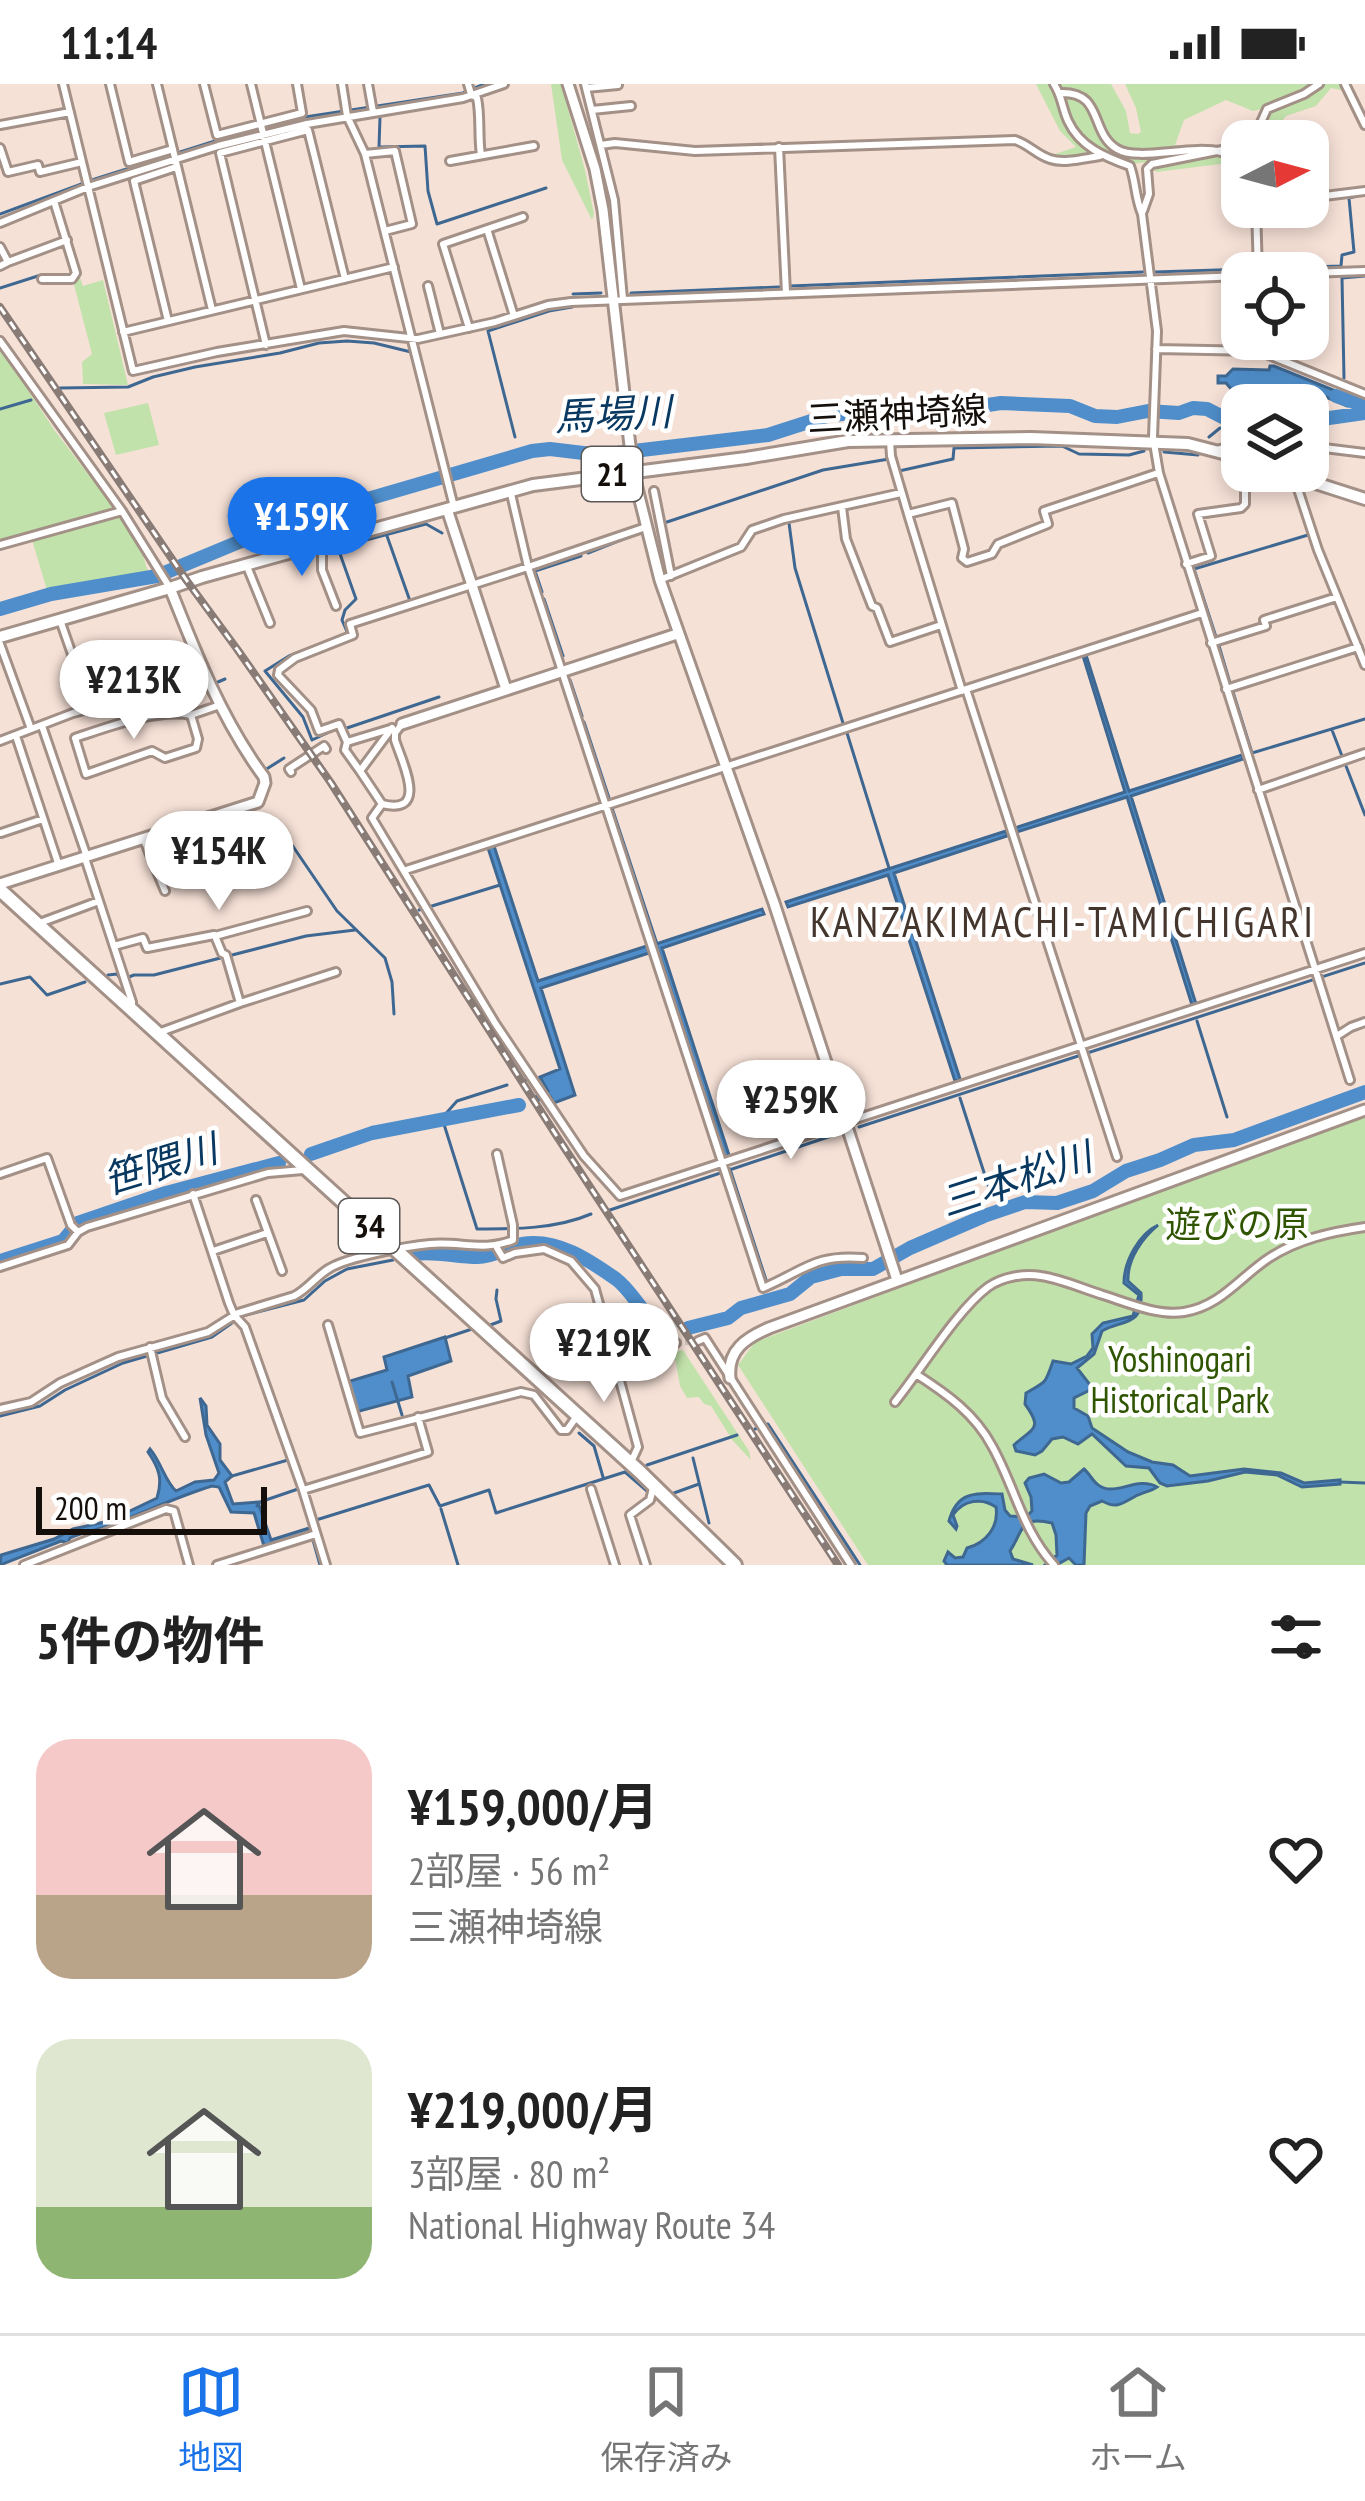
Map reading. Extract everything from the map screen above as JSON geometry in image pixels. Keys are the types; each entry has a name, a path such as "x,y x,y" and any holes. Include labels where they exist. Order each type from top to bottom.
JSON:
{"highway":[{"name":"34","path":"0,887 653,1484 731,1564"}],"main road":[{"name":"三瀬神埼線","path":"0,640 167,584 510,491 632,466 848,441 1031,439 1188,444 1221,451"},
{"path":"1329,486 1365,499"}],"street":[{"path":"63,84 133,371 177,359 344,332 411,339 548,305 1221,277"},
{"path":"110,84 129,162 175,158"},
{"path":"157,84 212,310"},
{"path":"204,84 217,135 308,130 345,279"},
{"path":"250,84 301,289"},
{"path":"266,345 220,152 302,113 297,84"},
{"path":"342,84 385,231 450,508 506,689"},
{"path":"368,84 372,108"},
{"path":"0,223 88,184 262,133 347,112 504,84"},
{"path":"568,84 595,169 618,299"},
{"path":"1054,84 1070,126 1100,156"},
{"path":"1262,120 1267,109 1318,84"},
{"path":"1345,84 1365,125"},
{"path":"618,85 586,86 614,200 632,466 646,526 666,578"},
{"path":"469,89 480,111 481,155"},
{"path":"1060,93 1075,93 1091,105 1104,137 1116,149 1130,154 1208,148 1221,152"},
{"path":"592,110 631,106"},
{"path":"0,125 70,112"},
{"path":"601,146 615,143 695,152 1015,140 1056,161 1100,156 1130,166 1150,279 1156,349 1153,423 1159,473 1350,1080"},
{"path":"450,160 534,146"},
{"path":"779,147 786,293"},
{"path":"0,148 8,172 38,165 40,172 82,162"},
{"path":"365,154 395,152 412,224 385,231"},
{"path":"1142,214 1149,194 1147,169 1152,164 1221,152"},
{"path":"168,321 134,181 175,158"},
{"path":"1329,195 1365,190"},
{"path":"42,279 72,280 76,273 54,201"},
{"path":"469,328 443,244 523,217"},
{"path":"487,229 514,316"},
{"path":"0,248 4,264 67,240"},
{"path":"123,332 394,267"},
{"path":"1329,272 1365,271"},
{"path":"428,286 440,334"},
{"path":"0,341 158,568 220,705 266,783 258,802 0,887"},
{"path":"1156,349 1259,351 1365,394"},
{"path":"890,441 941,625 1118,1157"},
{"path":"1329,449 1365,453"},
{"path":"1217,450 1221,450"},
{"path":"908,514 952,503 962,558 967,562 1048,524 1044,511 1159,473"},
{"path":"510,491 528,567 763,1288 813,1262 835,1256 863,1258"},
{"path":"654,491 677,634 726,765 895,1275"},
{"path":"1186,564 1211,556 1198,514 1241,508 1245,492"},
{"path":"1299,492 1365,665"},
{"path":"666,578 741,548 752,530 784,518 901,493"},
{"path":"842,506 846,539 890,642 941,625"},
{"path":"0,545 122,512"},
{"path":"397,726 395,740 410,797 392,807 382,804 345,750 347,742 339,724 319,731 310,710 278,675 279,670 295,658 353,635 350,624 646,526"},
{"path":"322,543 322,570 335,606"},
{"path":"246,564 269,623"},
{"path":"1211,643 1337,597"},
{"path":"405,870 1202,613"},
{"path":"60,620 74,660"},
{"path":"347,742 677,634"},
{"path":"0,640 31,729"},
{"path":"111,675 194,647"},
{"path":"1226,689 1358,647"},
{"path":"0,741 131,697 210,683"},
{"path":"191,716 196,748 165,758 152,752 86,774 75,737 167,714 191,716 220,705"},
{"path":"360,771 397,726"},
{"path":"43,729 132,1010"},
{"path":"17,738 59,866"},
{"path":"291,772 289,769 326,749"},
{"path":"1258,790 1365,753"},
{"path":"382,804 372,818 495,1023 584,1156 620,1196 724,1168 846,1122 1082,1052 1317,975 1365,953"},
{"path":"1,832 44,818"},
{"path":"182,827 195,865"},
{"path":"144,839 165,891"},
{"path":"37,924 99,901"},
{"path":"215,936 307,911"},
{"path":"114,946 143,938 147,948 212,933 227,958 240,1003"},
{"path":"158,1033 336,972"},
{"path":"1337,1036 1365,1022"},
{"path":"730,1378 729,1364 746,1338 895,1275 1365,1110"},
{"path":"0,1409 31,1402 118,1357 208,1332 294,1297 340,1262 435,1243 496,1246 513,1240 497,1154"},
{"path":"0,1174 47,1158 70,1226 78,1232"},
{"path":"0,1267 68,1245 87,1226 268,1173 307,1169"},
{"path":"193,1193 326,1565"},
{"path":"256,1200 282,1271"},
{"path":"895,1402 964,1312 987,1288 1005,1278 1037,1275 1149,1309 1184,1312 1229,1292 1268,1259 1301,1241 1365,1227"},
{"path":"212,1251 267,1233"},
{"path":"496,1246 502,1258 544,1249 571,1261 595,1289 638,1447 629,1462"},
{"path":"328,1325 361,1433 528,1391 561,1430 568,1430 577,1416"},
{"path":"698,1341 705,1338 851,1565"},
{"path":"611,1355 655,1343 676,1343"},
{"path":"151,1348 163,1398 185,1437"},
{"path":"916,1374 978,1424 1001,1464 1020,1514 1039,1549 1054,1565"},
{"path":"303,1490 428,1452 418,1417"},
{"path":"646,1565 630,1515 650,1500 653,1484"},
{"path":"591,1489 615,1565"},
{"path":"24,1565 166,1509 173,1511 189,1565"},
{"path":"217,1565 316,1534"}],"green space":[{"path":"551,84 561,84 585,170 592,220 562,160"},
{"path":"1036,84 1111,84 1126,111 1130,133 1138,134 1136,108 1125,84 1347,84 1341,90 1331,88 1316,106 1283,120 1258,120 1262,109 1253,111 1226,100 1184,120 1175,145 1221,146 1221,164 1156,172 1148,162 1131,164 1127,170 1096,159 1051,163 1049,156 1076,147 1060,131"},
{"path":"79,275 83,286 103,280 128,385 83,384 82,362 92,354 73,281"},
{"path":"0,348 55,431 114,508 0,542"},
{"path":"148,403 159,445 116,455 104,413"},
{"path":"119,515 148,571 47,590 32,540"},
{"name":"Yoshinogari Historical Park","path":"1365,1114 1365,1565 868,1565 738,1365 755,1342"},
{"path":"683,1350 751,1460 711,1406 699,1397 687,1398 674,1352"}],"water":[{"path":"1274,366 1318,384 1218,383 1218,376 1233,369 1269,370"},
{"path":"1329,388 1353,398 1347,406 1329,398"},
{"path":"1086,655 1129,791 1242,755 1243,759 1131,796 1196,1004 1192,1005 1127,797 1017,832 1015,828 1125,792"},
{"path":"1006,831 1007,836 894,873 960,1079 955,1081 888,875 788,907 786,902"},
{"path":"494,846 538,981 647,946 649,953 541,988 575,1095 554,1103 550,1096 539,1100 537,1096 548,1091 540,1077 560,1069 488,848"},
{"path":"762,909 764,914 662,948 729,1155 725,1157 656,944"},
{"path":"1158,1225 1130,1265 1128,1281 1141,1293 1139,1312 1130,1320 1102,1331 1094,1354 1077,1368 1091,1386 1074,1398 1074,1408 1088,1416 1092,1428 1128,1452 1173,1465 1190,1476 1244,1469 1281,1473 1304,1483 1340,1480 1340,1484 1302,1487 1277,1475 1245,1472 1167,1486 1149,1468 1126,1466 1092,1434 1078,1444 1063,1437 1052,1439 1035,1455 1016,1451 1014,1445 1035,1423 1025,1404 1026,1393 1044,1381 1053,1361 1071,1364 1087,1356 1093,1348 1092,1334 1103,1323 1133,1316 1139,1295 1124,1283 1127,1266 1139,1242"},
{"path":"445,1337 451,1361 408,1376 412,1397 356,1412 347,1382 387,1370 384,1357"},
{"path":"200,1398 206,1406 207,1425 220,1444 220,1460 232,1476 225,1482 233,1504 258,1502 271,1540 309,1528 309,1532 264,1546 254,1513 231,1512 219,1487 212,1486 0,1565 1,1555 109,1521 157,1498 160,1479 150,1449 176,1491 214,1480 219,1473"},
{"path":"1084,1469 1104,1488 1157,1487 1119,1505 1102,1501 1090,1506 1084,1565 1069,1558 1045,1565 1057,1555 1056,1535 1052,1523 1041,1521 1024,1526 1010,1551 1013,1559 1033,1565 947,1565 944,1561 948,1552 963,1557 967,1548 985,1538 995,1521 996,1507 973,1502 953,1515 956,1529 949,1521 962,1499 1002,1494 1010,1516 1026,1517 1032,1511 1025,1483 1029,1478 1044,1474 1069,1482"}],"waterway":[{"path":"0,214 215,141 305,117 463,93 484,84"},
{"path":"380,117 379,147 425,146 428,191 437,224 546,188"},
{"path":"1155,272 1341,266 1342,255 1354,252 1349,198 1365,194"},
{"path":"790,286 1143,272"},
{"path":"0,288 41,275 71,275"},
{"path":"1344,378 1342,278 1365,276"},
{"path":"631,293 779,287"},
{"path":"573,294 601,293"},
{"path":"515,437 488,331 572,307"},
{"path":"60,388 128,387 195,367 319,343 374,343 411,352"},
{"path":"1336,396 1365,406"},
{"path":"0,409 31,400"},
{"name":"馬場川","path":"0,609 51,594 157,576 282,524 532,451 600,455 768,435 827,416 865,411 920,415 1001,403 1070,406 1095,416 1179,413 1193,408 1221,416"},
{"name":"馬場川","path":"1329,418 1365,413"},
{"path":"1209,437 1220,428"},
{"path":"899,471 953,459 954,448 1062,446 1079,454 1129,455 1144,451"},
{"path":"1164,452 1198,455"},
{"path":"667,522 823,470 889,459"},
{"path":"789,523 795,568 843,723"},
{"path":"338,728 312,740 303,717 265,671 289,656 348,634 342,620 356,599 340,547 426,524 442,533"},
{"path":"588,553 636,534"},
{"path":"1216,637 1194,569 1308,535"},
{"path":"387,536 410,601"},
{"path":"542,592 535,571 581,556"},
{"path":"544,599 563,656"},
{"path":"1219,646 1230,683"},
{"path":"218,682 225,679"},
{"path":"570,680 582,716"},
{"path":"0,745 132,700 204,688"},
{"path":"1233,692 1252,753 1365,719"},
{"path":"347,728 439,697"},
{"path":"584,722 609,798"},
{"path":"1332,730 1342,756"},
{"path":"847,733 889,868"},
{"path":"265,770 284,758"},
{"path":"1346,766 1365,815"},
{"path":"612,808 657,944"},
{"path":"292,845 337,911 385,958 394,1014"},
{"path":"419,910 500,885"},
{"path":"108,975 117,974 121,980 154,975 306,936 355,930"},
{"path":"859,1127 1365,963"},
{"path":"0,984 30,977 47,995 85,982"},
{"path":"1197,1021 1227,1117"},
{"path":"526,1080 541,1079"},
{"path":"507,1085 457,1101 442,1118 477,1229 550,1225 591,1214"},
{"name":"三本松川","path":"688,1328 790,1294 811,1277 841,1269 873,1269 984,1216 1025,1202 1057,1203 1194,1145 1234,1140 1365,1092"},
{"path":"960,1098 989,1188"},
{"name":"笹隈川","path":"311,1154 372,1133 519,1105"},
{"path":"610,1210 837,1134"},
{"name":"笹隈川","path":"0,1261 63,1241 78,1223 279,1163"},
{"path":"730,1169 766,1280"},
{"name":"三本松川","path":"413,1254 478,1257 522,1244 560,1247 616,1279 653,1320 669,1329"},
{"name":"三本松川","path":"0,1416 40,1406 123,1363 212,1337 242,1316 304,1300 347,1269 393,1260"},
{"path":"485,1327 501,1321 497,1290"},
{"path":"445,1338 475,1328"},
{"path":"392,1382 402,1415"},
{"path":"755,1429 768,1424 860,1565"},
{"path":"579,1433 594,1446 603,1477"},
{"path":"647,1465 737,1435"},
{"path":"693,1458 709,1523"},
{"path":"232,1476 288,1460"},
{"path":"316,1520 429,1485 440,1506 489,1490 496,1513 625,1472 647,1491"},
{"path":"1340,1482 1365,1483"},
{"path":"674,1493 699,1484"},
{"path":"257,1506 298,1489"},
{"path":"441,1509 458,1565"},
{"path":"313,1540 320,1565"}],"tunnel":[{"path":"676,1343 698,1341"}],"railway":[{"path":"0,307 331,783 838,1565"}],"district":[{"name":"KANZAKIMACHI-TAMICHIGARI","path":"1063,922"}],"park label":[{"name":"遊びの原","path":"1237,1224"}]}
